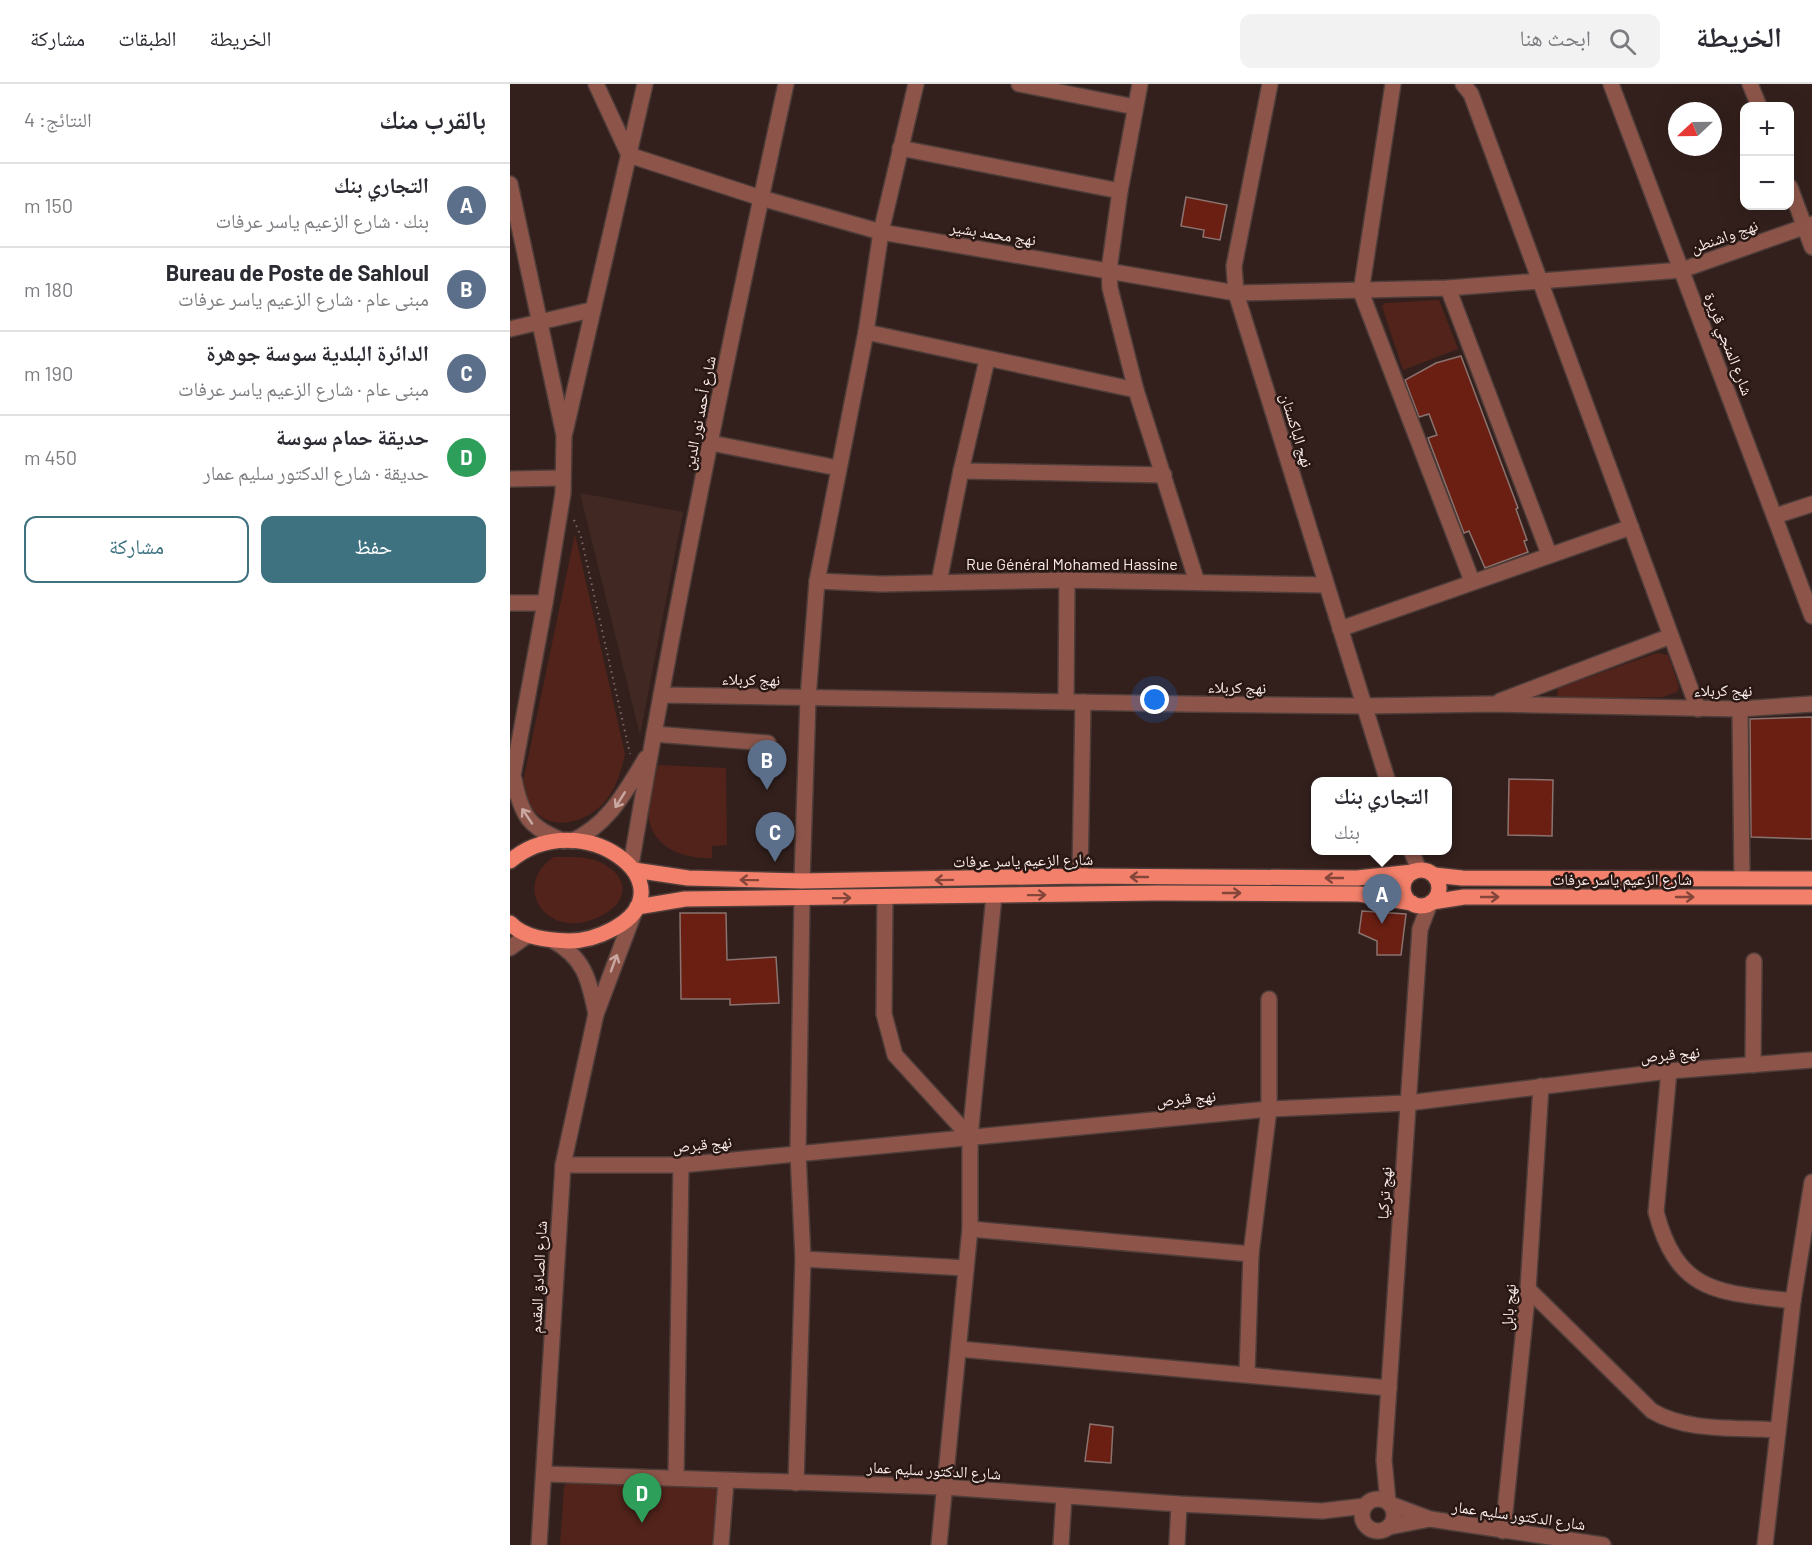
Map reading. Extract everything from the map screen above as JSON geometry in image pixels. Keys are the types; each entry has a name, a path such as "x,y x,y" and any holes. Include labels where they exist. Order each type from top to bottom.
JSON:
{"main road":[{"path":"510,861 531,847 568,841 591,842 606,847 633,868 640,891 636,910 620,926 592,938 574,941 552,940 528,935 510,923"},
{"name":"شارع الزعيم ياسر عرفات","path":"633,868 688,878 802,881 1080,876 1357,878 1416,871"},
{"path":"1416,871 1434,875 1439,892 1422,903 1405,895 1404,884 1416,871"},
{"name":"شارع الزعيم ياسر عرفات","path":"1434,875 1462,878 1812,879"},
{"name":"شارع الزعيم ياسر عرفات","path":"636,910 685,899 1158,893 1359,894 1422,903 1464,897 1812,897"}],"street":[{"path":"596,84 629,155"},
{"path":"510,791 517,722 545,603 562,493 564,435 581,370 591,310 645,84"},
{"name":"شارع أحمد نور الدين","path":"633,868 650,750 786,84"},
{"path":"802,881 808,698 817,581 866,333 881,232 916,84"},
{"path":"1019,84 1135,107"},
{"path":"1140,84 1120,191 1109,270 1110,288 1136,390 1197,582"},
{"name":"نهج الباكستان","path":"1270,84 1234,266 1236,293 1386,777"},
{"path":"1393,84 1361,292 1472,581"},
{"path":"1463,84 1471,94 1698,709"},
{"name":"شارع المنجي قريرة","path":"1611,84 1812,616"},
{"path":"1750,84 1757,102"},
{"path":"900,148 1120,191"},
{"name":"نهج محمد بشير","path":"629,155 761,198 881,232 1236,293 1361,292 1540,282"},
{"path":"510,184 538,323 564,435"},
{"path":"1794,195 1808,225 1812,247"},
{"name":"نهج واشنطن","path":"1540,282 1682,270 1808,225"},
{"path":"1448,288 1550,554"},
{"path":"510,329 591,310"},
{"path":"866,333 1136,390"},
{"path":"939,582 961,471 987,360"},
{"path":"711,443 838,468"},
{"path":"961,471 1164,475"},
{"path":"510,479 562,478"},
{"path":"1775,516 1812,504"},
{"path":"1340,629 1631,527"},
{"path":"1066,701 1067,580"},
{"name":"Rue Général Mohamed Hassine","path":"817,581 1067,580 1326,585"},
{"path":"510,603 545,603"},
{"path":"1493,704 1671,636"},
{"name":"نهج كربلاء","path":"661,695 1364,706 1493,704 1698,709 1740,709 1812,704"},
{"path":"1080,876 1083,702"},
{"path":"1740,709 1742,878"},
{"path":"654,734 768,743"},
{"name":"شارع أحمد نور الدين","path":"568,841 599,826 614,809 650,750"},
{"path":"513,773 518,801 531,823 546,834 568,841"},
{"path":"1412,855 1416,871"},
{"path":"939,1545 970,1229 970,1137 994,896"},
{"path":"885,897 884,1014 894,1055 970,1137"},
{"path":"796,1484 803,1259 798,1153 802,898"},
{"name":"نهج تركيا","path":"1389,1503 1384,1460 1422,903"},
{"name":"شارع الصادق المقدم","path":"539,1545 563,1165 596,1014 636,910"},
{"path":"510,948 528,935"},
{"name":"شارع الصادق المقدم","path":"552,940 569,949 579,961 589,983 596,1014"},
{"path":"1753,1065 1754,961"},
{"path":"1247,1374 1251,1254 1269,1108 1269,999"},
{"name":"نهج قبرص","path":"563,1165 681,1165 1269,1108 1408,1103 1670,1071 1812,1060"},
{"path":"1670,1071 1656,1212 1662,1234 1671,1250 1695,1278 1710,1288 1722,1293 1793,1301"},
{"name":"نهج بابل","path":"1503,1531 1528,1289 1541,1086"},
{"path":"676,1478 681,1165"},
{"path":"1765,1545 1793,1301 1812,1182"},
{"path":"970,1229 1251,1254"},
{"path":"803,1259 966,1268"},
{"path":"1528,1289 1652,1411 1665,1419 1684,1423 1777,1430"},
{"path":"959,1349 1389,1388"},
{"name":"نهج تركيا","path":"1368,1504 1384,1460"},
{"name":"شارع الدكتور سليم عمار","path":"545,1474 796,1484 944,1487 1179,1504 1322,1511"},
{"path":"721,1545 726,1481"},
{"path":"1061,1545 1064,1496"},
{"path":"1322,1511 1368,1504 1382,1499 1430,1520"},
{"path":"1383,1545 1394,1516 1389,1503"},
{"path":"1177,1545 1179,1504"},
{"path":"1368,1504 1363,1517 1367,1525 1370,1545"},
{"path":"1322,1511 1367,1525 1375,1531 1430,1520"},
{"name":"شارع الدكتور سليم عمار","path":"1430,1520 1603,1545"}],"path":[{"path":"572,515 581,537 635,776"}],"shaded area":[{"path":"1439,300 1458,349 1403,370 1382,306 1385,303"},
{"path":"580,493 683,512 640,735"},
{"path":"575,534 625,754 614,788 607,800 590,814 564,823 552,822 533,809 526,797 523,782"},
{"path":"1657,653 1668,655 1679,687 1677,692 1663,697 1560,699 1557,696 1558,688"},
{"path":"658,765 726,768 727,845 712,846 712,858 679,853 661,842 654,834 648,805"},
{"path":"554,857 595,860 615,872 623,887 622,895 617,903 599,917 580,923 564,922 550,917 541,907 535,895 535,882 541,869"},
{"path":"567,1482 719,1485 719,1545 560,1545 564,1487"}],"building":[{"path":"1186,197 1227,205 1220,240 1203,237 1204,230 1181,226"},
{"path":"1461,356 1518,508 1516,509 1527,540 1524,541 1528,552 1485,568 1469,531 1464,533 1428,438 1437,435 1429,414 1419,417 1405,380 1436,363"},
{"path":"1812,717 1812,839 1751,837 1750,719"},
{"path":"1509,779 1553,780 1552,836 1508,835"},
{"path":"1362,911 1406,914 1401,955 1377,955 1377,941 1359,933"},
{"path":"680,913 726,913 727,960 776,957 779,1003 730,1005 730,999 681,999"},
{"path":"1090,1424 1113,1427 1111,1463 1085,1461"},
{"path":"645,1487 657,1487 657,1497 645,1496"}],"place":[{"name":"Bureau de Poste de Sahloul","path":"767,790"},
{"name":"الدائرة البلدية سوسة جوهرة","path":"775,862"},
{"name":"التجاري بنك","path":"1382,924"},
{"name":"حديقة حمام سوسة","path":"642,1523"}]}
